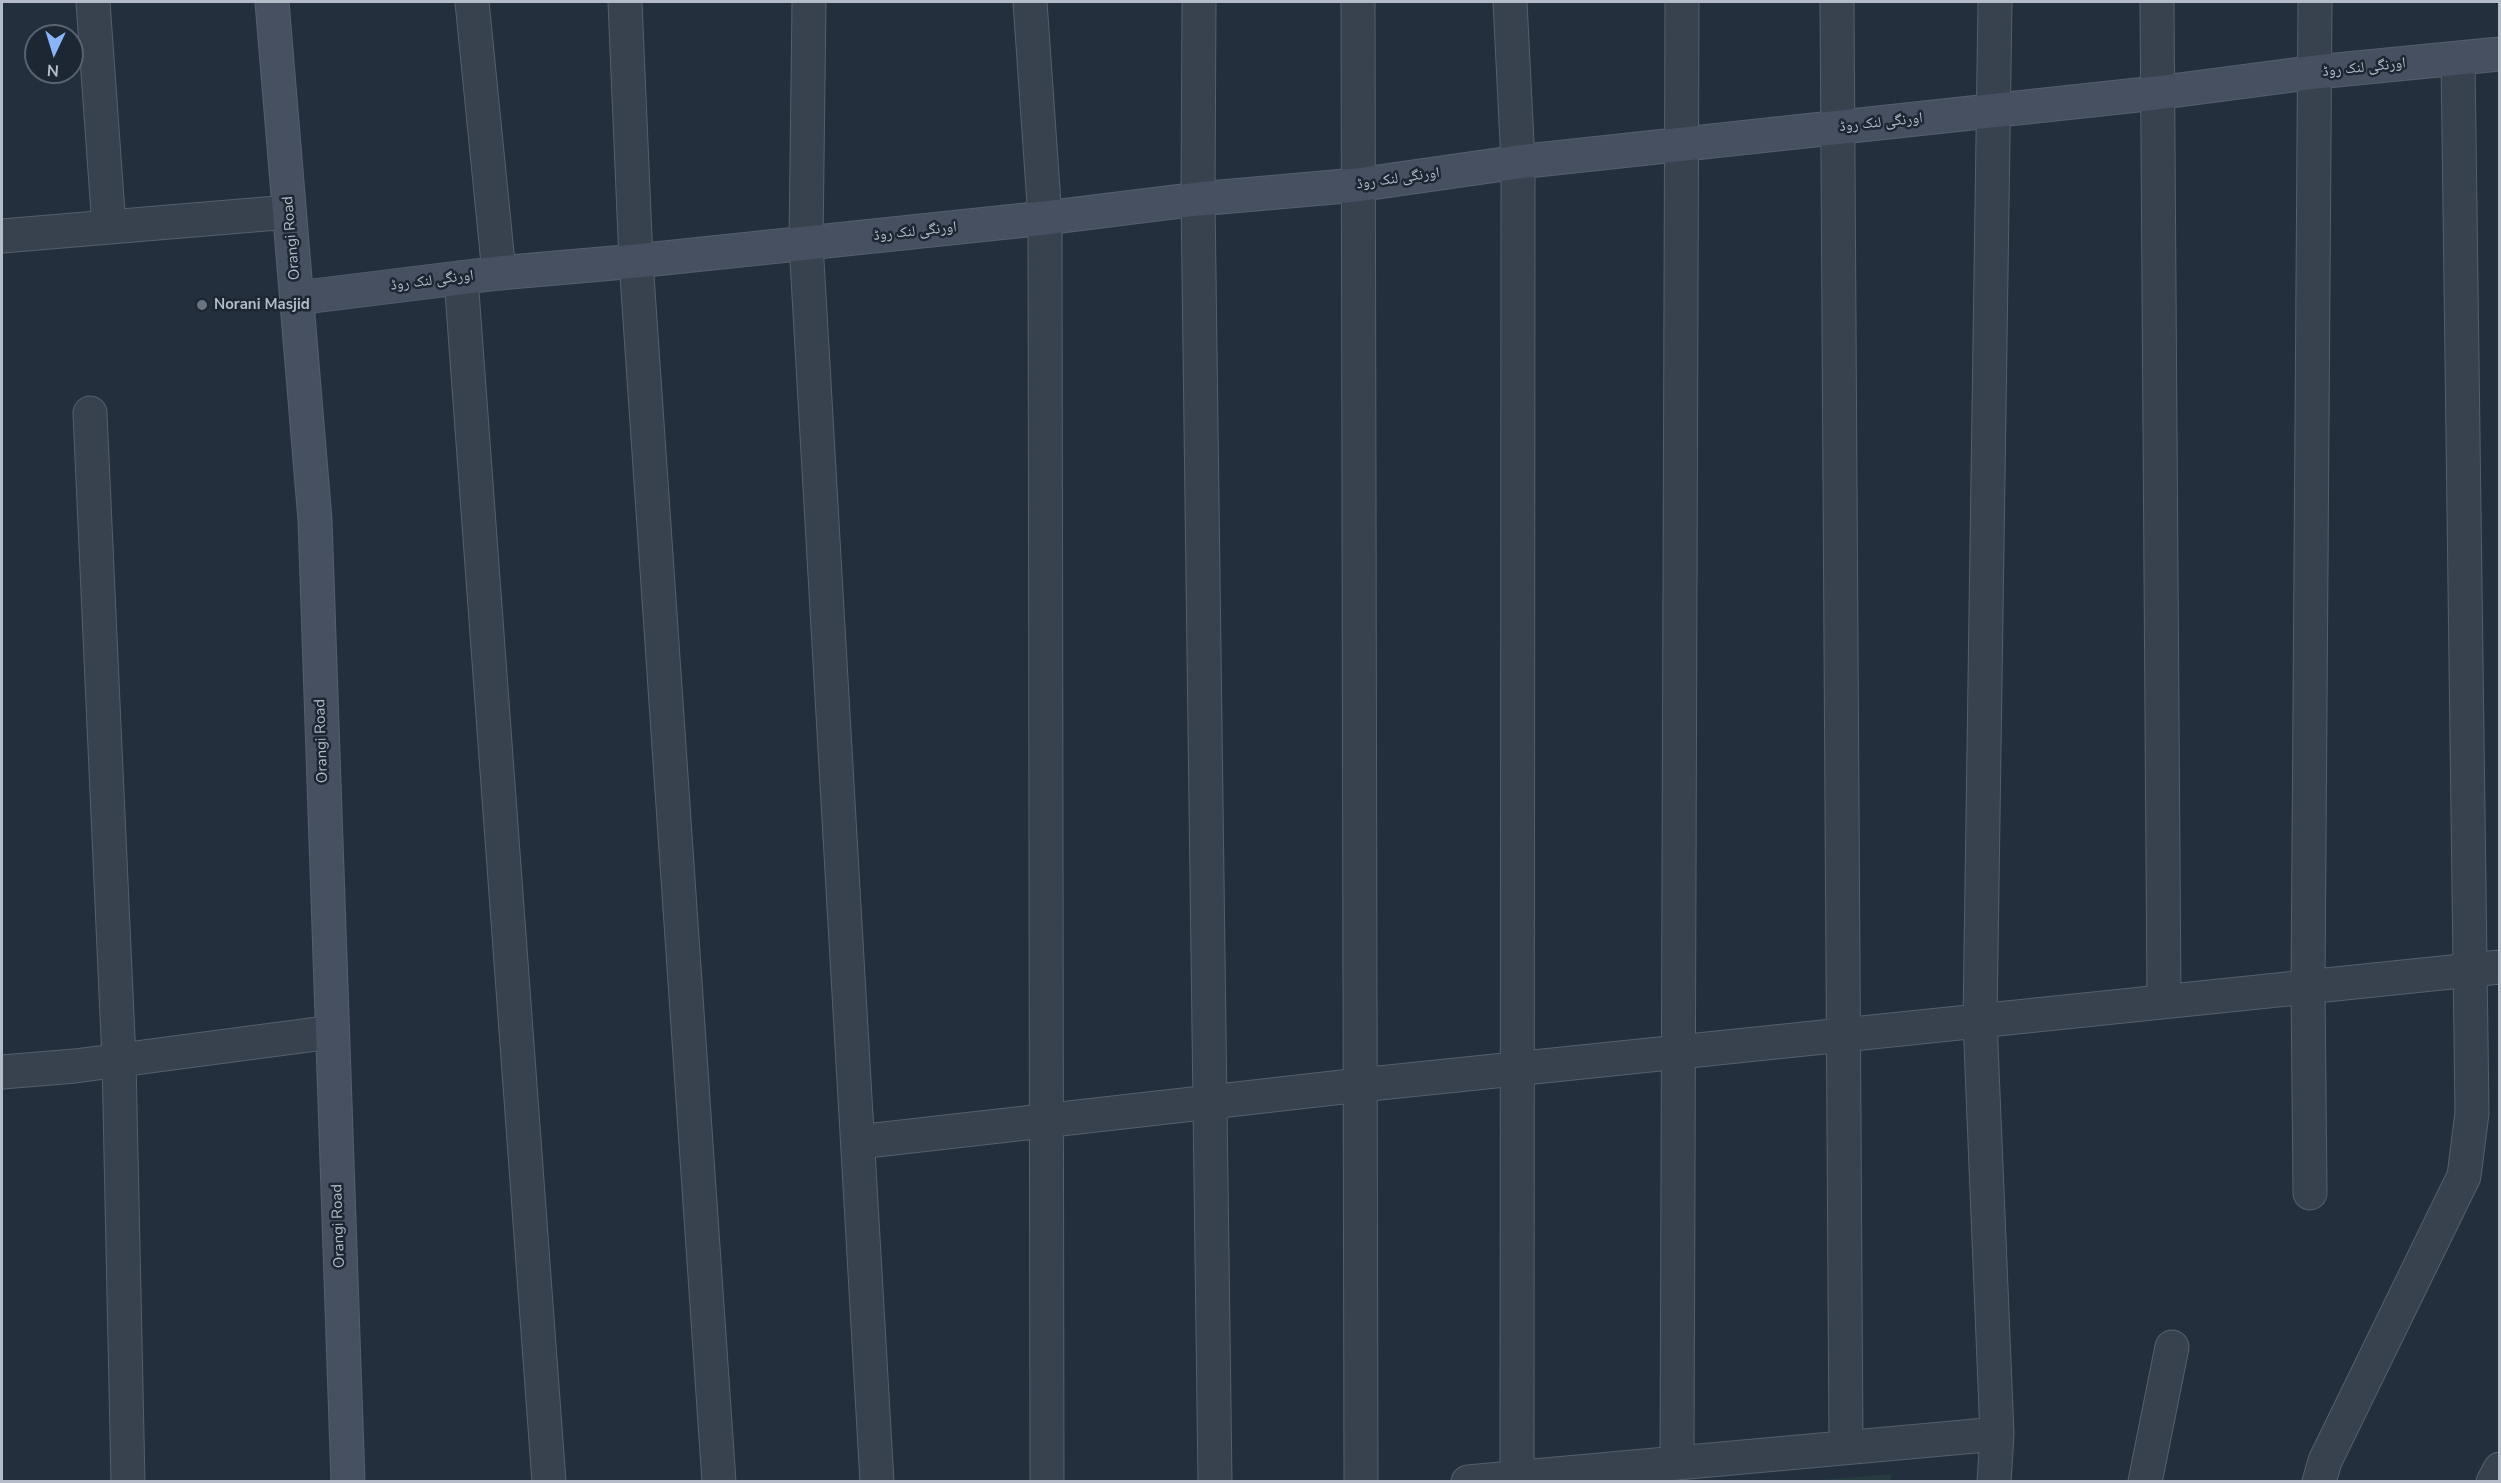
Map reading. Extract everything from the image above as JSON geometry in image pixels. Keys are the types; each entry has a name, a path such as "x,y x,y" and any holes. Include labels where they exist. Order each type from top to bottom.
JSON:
{"street":[{"path":"93,2 109,227"},
{"name":"Orangi Road","path":"272,2 315,520 348,1482"},
{"path":"472,2 499,273"},
{"path":"625,2 636,261 719,1482"},
{"path":"809,2 806,243 878,1482"},
{"path":"1030,2 1045,218 1047,1482"},
{"path":"1199,2 1198,199 1215,1482"},
{"path":"1358,2 1361,1482"},
{"path":"1510,2 1518,162 1517,1477"},
{"path":"1677,1463 1682,2"},
{"path":"1838,2 1846,1447"},
{"path":"1994,1482 1997,1434 1980,1020 1995,2"},
{"path":"2157,2 2164,1001"},
{"path":"2310,1193 2308,986 2315,2"},
{"name":"اورنگی لنک روڈ","path":"297,298 499,273 1045,218 1198,199 1358,185 1518,162 2156,93 2316,72 2499,54"},
{"path":"2319,1482 2325,1461 2464,1176 2472,1113 2485,968 2458,59"},
{"path":"2,236 290,212"},
{"path":"461,278 549,1482"},
{"path":"90,413 119,1060 128,1482"},
{"path":"858,1142 1517,1068 2485,968"},
{"path":"2,1072 119,1060 332,1032"},
{"path":"2145,1482 2172,1347"},
{"path":"1468,1482 1997,1434"},
{"path":"2493,1482 2499,1469"}],"green space":[{"path":"1892,1474 1890,1481 1809,1481"}],"place":[{"name":"Norani Masjid","path":"202,305"}]}
